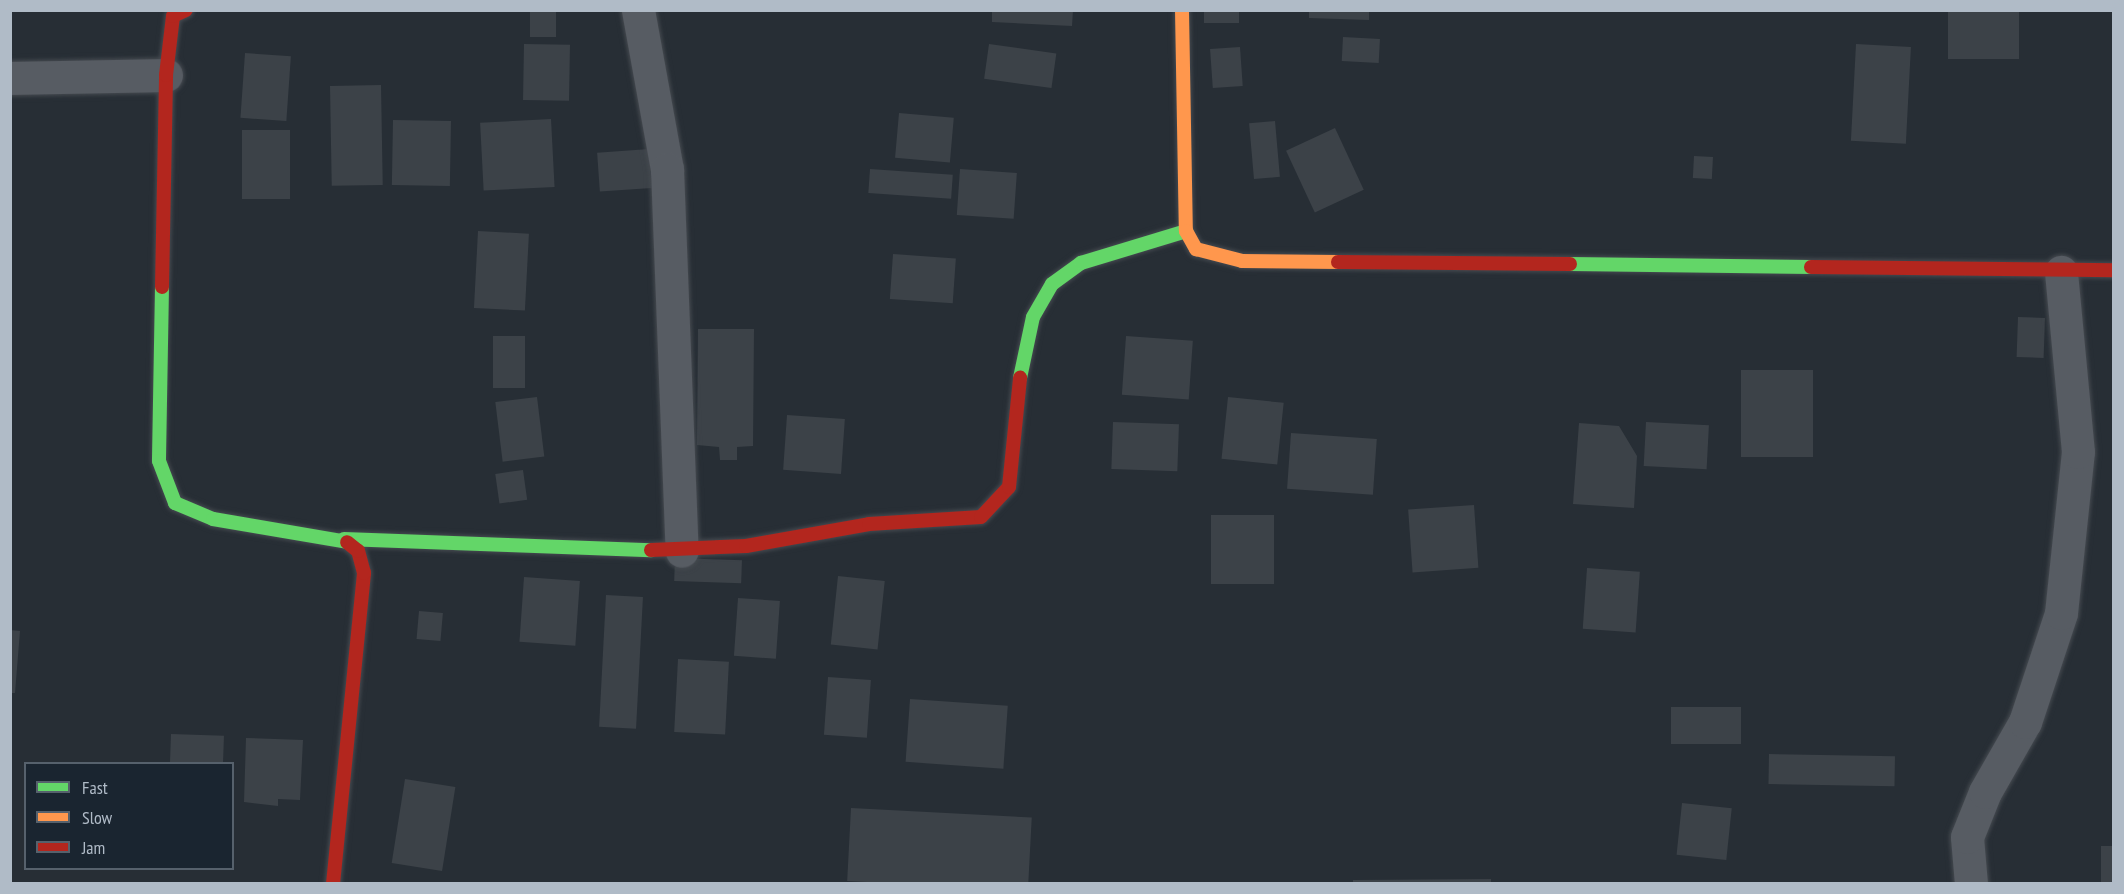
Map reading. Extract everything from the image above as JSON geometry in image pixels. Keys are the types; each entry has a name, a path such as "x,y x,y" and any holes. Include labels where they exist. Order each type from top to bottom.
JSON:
{"street":[{"path":"638,10 667,169 682,550"},
{"path":"1182,10 1186,231 1196,249 1242,261 2061,272 2114,270"},
{"path":"177,12 166,75 159,461 175,503 213,519 344,539 682,550 746,546 869,524 981,518 995,508 1009,487 1023,348 1033,317 1052,284 1081,263 1186,231"},
{"path":"10,78 166,75"},
{"path":"1971,884 1967,837 1985,792 2025,722 2061,614 2078,452 2061,272"},
{"path":"333,884 364,573 358,551 344,539"}],"building":[{"path":"530,10 556,10 556,37 530,37"},
{"path":"992,10 1073,10 1072,26 992,22"},
{"path":"1204,10 1239,10 1239,23 1204,23"},
{"path":"1309,10 1369,10 1369,20 1309,18"},
{"path":"1948,10 2019,10 2019,59 1948,59"},
{"path":"1343,37 1380,39 1379,63 1342,61"},
{"path":"524,44 570,45 569,101 523,100"},
{"path":"989,44 1056,53 1051,88 984,79"},
{"path":"1856,44 1911,47 1906,144 1851,141"},
{"path":"1240,47 1243,86 1213,88 1210,49"},
{"path":"245,53 291,56 286,121 240,118"},
{"path":"381,85 383,185 332,186 330,86"},
{"path":"899,113 954,118 950,163 895,158"},
{"path":"551,119 555,187 484,191 480,123"},
{"path":"393,120 451,121 450,186 392,185"},
{"path":"1275,121 1280,177 1254,179 1249,123"},
{"path":"1335,128 1364,190 1315,212 1286,151"},
{"path":"242,130 290,130 290,199 242,199"},
{"path":"649,149 652,188 600,192 597,153"},
{"path":"1694,156 1713,157 1712,179 1693,178"},
{"path":"870,169 953,175 951,199 868,193"},
{"path":"960,169 1017,173 1014,219 957,215"},
{"path":"478,231 529,234 525,311 474,308"},
{"path":"893,254 956,258 953,303 890,299"},
{"path":"2018,317 2045,318 2044,358 2017,357"},
{"path":"698,329 754,329 753,446 737,447 737,460 720,460 719,447 697,445"},
{"path":"493,336 525,336 525,388 493,388"},
{"path":"1126,336 1193,341 1189,400 1122,395"},
{"path":"1741,370 1813,370 1813,457 1741,457"},
{"path":"537,397 544,457 503,462 495,402"},
{"path":"1228,397 1284,403 1277,465 1222,459"},
{"path":"787,415 845,419 841,474 783,470"},
{"path":"1113,422 1179,424 1177,471 1111,469"},
{"path":"1646,422 1709,425 1707,469 1644,466"},
{"path":"1579,423 1619,426 1637,456 1634,508 1573,504"},
{"path":"1291,433 1377,439 1373,495 1287,489"},
{"path":"523,470 527,500 499,504 495,474"},
{"path":"1474,505 1478,568 1413,572 1408,510"},
{"path":"1211,515 1274,515 1274,584 1211,584"},
{"path":"675,558 742,560 741,583 674,581"},
{"path":"1587,568 1640,572 1636,633 1583,629"},
{"path":"838,576 885,581 878,650 831,645"},
{"path":"524,577 580,581 575,646 519,642"},
{"path":"606,595 643,597 636,729 599,727"},
{"path":"738,598 780,601 776,659 734,656"},
{"path":"419,611 443,613 440,641 417,639"},
{"path":"10,630 20,631 15,693 10,693"},
{"path":"678,659 729,662 725,735 674,732"},
{"path":"828,677 871,680 867,738 824,735"},
{"path":"910,699 1008,706 1003,769 906,762"},
{"path":"1671,707 1741,707 1741,744 1671,744"},
{"path":"171,734 224,736 223,762 170,762"},
{"path":"246,738 303,740 300,800 278,799 278,806 244,802"},
{"path":"1769,754 1895,756 1894,786 1768,784"},
{"path":"405,779 455,787 442,871 392,863"},
{"path":"1682,803 1732,808 1726,860 1677,855"},
{"path":"851,808 1032,817 1028,884 906,884 847,881"},
{"path":"2101,846 2114,846 2114,884 2101,884"},
{"path":"1491,879 1491,884 1353,884 1353,880"}],"traffic: fast":[{"path":"1020,378 1033,317 1052,284 1081,263 1186,231"},
{"path":"1570,264 1811,267"},
{"path":"162,287 159,461 175,503 213,519 347,542"},
{"path":"344,539 651,550"}],"traffic: slow":[{"path":"1182,10 1186,231 1196,249 1242,261 1338,262"}],"traffic: jam":[{"path":"162,287 166,75 173,16 186,10"},
{"path":"1338,262 1570,264"},
{"path":"1811,267 2114,270"},
{"path":"651,550 746,546 869,524 981,517 1009,487 1020,378"},
{"path":"333,884 364,573 358,551 347,542"}]}
